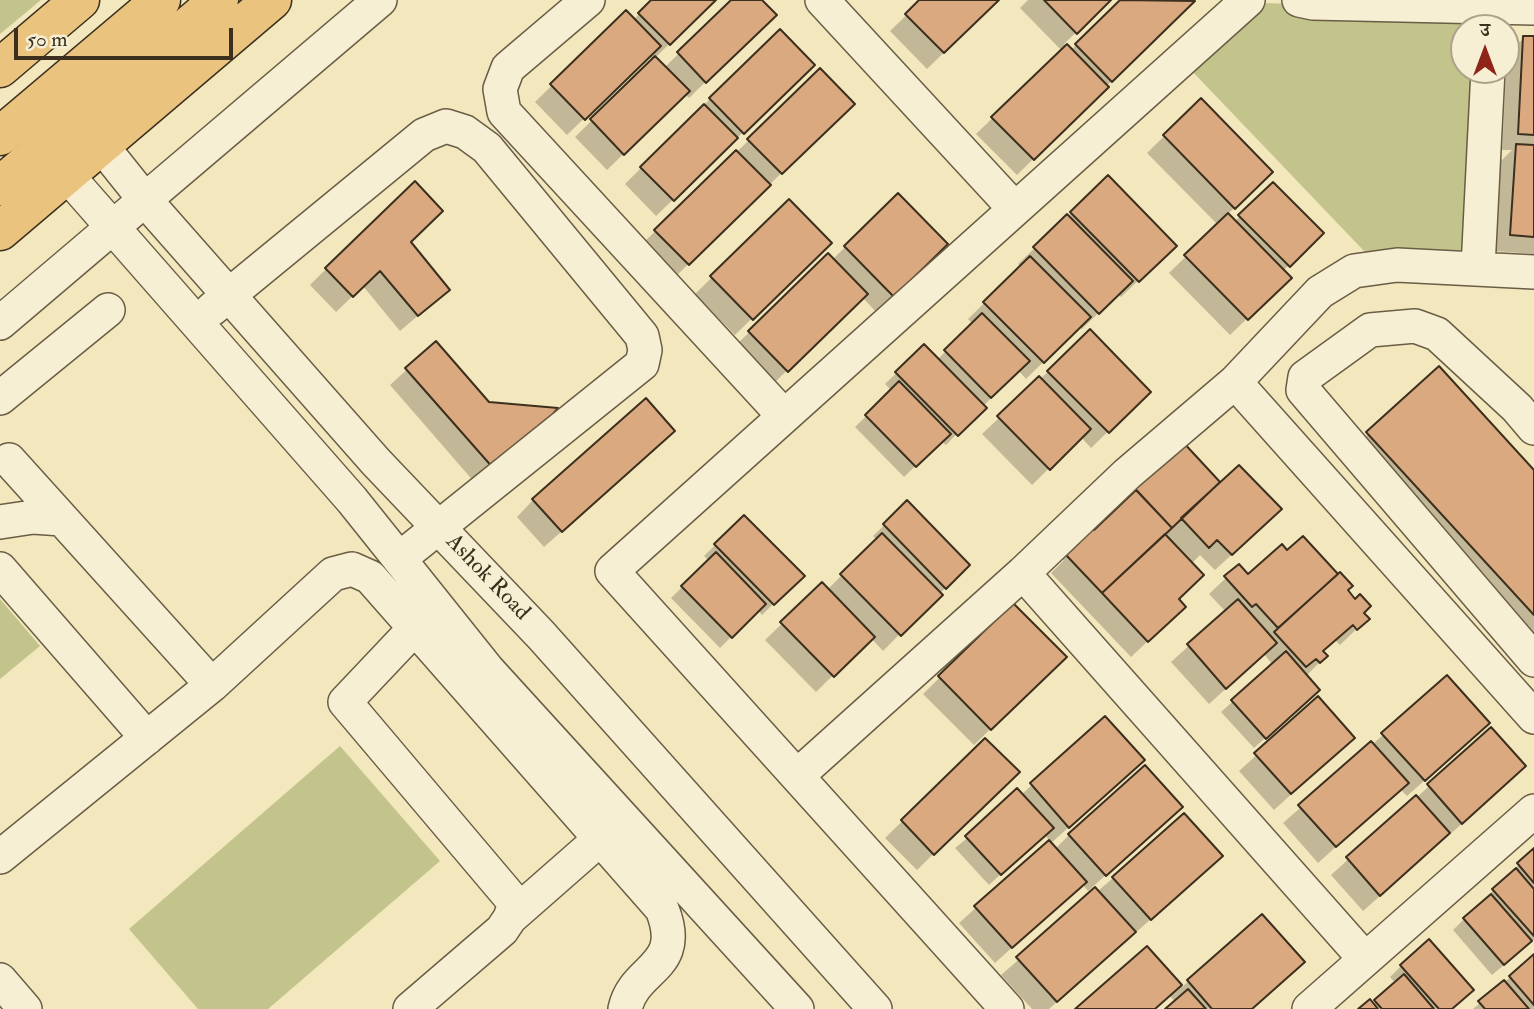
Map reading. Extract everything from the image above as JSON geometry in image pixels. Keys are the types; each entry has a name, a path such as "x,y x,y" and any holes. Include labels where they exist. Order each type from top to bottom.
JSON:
{"main road":[{"path":"0,68 80,0"},
{"path":"0,136 161,0"},
{"path":"0,186 219,0"},
{"path":"0,231 272,0"}],"street":[{"path":"0,54 64,0"},
{"path":"0,323 380,0"},
{"path":"588,0 508,68 500,89 504,112 784,416"},
{"path":"822,0 1015,209"},
{"path":"1007,1009 612,571 1248,0"},
{"path":"1299,0 1453,14"},
{"path":"1505,14 1534,8"},
{"path":"1478,268 1487,84"},
{"path":"196,321 425,135 446,126 465,132 487,148 642,336 645,350 642,364 399,559"},
{"name":"Ashok Road","path":"101,145 145,200 376,462 541,635 875,1009"},
{"path":"66,174 352,499 612,829 662,909 668,926 668,943 661,961 628,996 625,1009"},
{"path":"797,776 1023,573 1126,474 1235,382 1320,292 1354,271 1397,265 1534,272"},
{"path":"0,398 108,310"},
{"path":"1534,428 1517,408 1437,334 1415,326 1370,330 1304,377 1303,390 1534,660"},
{"path":"1235,382 1534,717"},
{"path":"9,460 212,685"},
{"path":"0,522 33,517 62,519"},
{"path":"0,569 147,738"},
{"path":"0,857 212,685 333,574 352,569 370,577 415,628 612,829 797,1009"},
{"path":"1023,573 1365,959"},
{"path":"415,628 345,702 514,903 510,918"},
{"path":"1309,1009 1534,811"},
{"path":"411,1009 612,829"},
{"path":"0,981 25,1009"}],"green space":[{"path":"0,0 41,0 0,34"},
{"path":"1263,3 1483,11 1483,14 1450,14 1450,84 1479,84 1470,258 1365,252 1190,69"},
{"path":"0,599 40,646 0,679"},
{"path":"340,746 440,861 268,1009 198,1009 129,929"}],"building":[{"path":"651,0 716,0 670,45 638,13"},
{"path":"731,0 762,0 777,15 706,83 677,52"},
{"path":"919,0 999,0 944,53 905,14"},
{"path":"1044,0 1111,0 1077,34"},
{"path":"1120,0 1195,1 1112,82 1075,44"},
{"path":"626,10 661,46 585,120 550,84"},
{"path":"780,29 815,65 744,134 709,98"},
{"path":"1523,36 1534,36 1534,135 1518,134"},
{"path":"1067,44 1109,87 1034,160 991,117"},
{"path":"655,56 690,91 624,155 590,119"},
{"path":"820,68 855,104 782,174 747,139"},
{"path":"1201,98 1273,172 1235,209 1163,135"},
{"path":"704,104 738,138 674,201 640,167"},
{"path":"1516,144 1534,145 1534,237 1510,235"},
{"path":"736,150 771,185 689,265 654,230"},
{"path":"1108,175 1177,246 1139,282 1070,212"},
{"path":"415,181 443,211 411,242 450,290 418,316 380,271 353,297 325,268"},
{"path":"1273,182 1324,233 1290,267 1238,215"},
{"path":"898,193 948,244 894,297 844,246"},
{"path":"789,199 832,243 753,320 710,276"},
{"path":"1228,213 1292,278 1248,320 1184,255"},
{"path":"1067,214 1133,281 1099,314 1033,247"},
{"path":"828,253 868,294 788,372 748,331"},
{"path":"1030,256 1091,317 1044,363 983,302"},
{"path":"982,313 1030,361 991,398 944,350"},
{"path":"1090,329 1151,392 1109,433 1047,371"},
{"path":"436,341 489,402 558,408 526,446 494,469 405,368"},
{"path":"924,344 987,408 958,436 895,372"},
{"path":"1439,366 1534,470 1534,615 1366,432"},
{"path":"1039,376 1091,429 1050,470 997,416"},
{"path":"899,381 951,434 916,467 865,415"},
{"path":"646,398 675,431 562,532 532,499"},
{"path":"1182,441 1220,482 1172,528 1127,480"},
{"path":"1239,465 1282,509 1232,555 1217,540 1209,548 1181,518"},
{"path":"1136,490 1172,528 1102,593 1066,555 1079,543 1076,540 1091,526 1094,530"},
{"path":"907,500 970,565 946,589 883,524"},
{"path":"744,515 805,576 774,605 714,544"},
{"path":"882,533 943,595 901,636 840,574"},
{"path":"1165,534 1204,575 1179,599 1186,607 1148,642 1102,593"},
{"path":"1303,536 1338,574 1278,628 1256,604 1252,607 1224,576 1239,564 1248,574 1282,544 1287,550"},
{"path":"716,552 766,604 732,638 681,586"},
{"path":"1340,572 1353,586 1348,590 1355,599 1360,594 1371,606 1364,613 1370,619 1357,630 1353,625 1323,651 1328,656 1320,663 1316,659 1306,667 1274,632"},
{"path":"822,582 875,637 834,677 780,622"},
{"path":"1238,599 1277,643 1226,689 1187,644"},
{"path":"1013,603 1067,657 991,730 938,676"},
{"path":"1286,651 1320,690 1266,739 1231,700"},
{"path":"1447,675 1490,723 1425,781 1381,733"},
{"path":"1318,696 1355,738 1291,794 1254,753"},
{"path":"1105,716 1145,760 1069,828 1030,783"},
{"path":"1491,727 1526,766 1462,824 1427,784"},
{"path":"985,738 1020,772 934,855 901,820"},
{"path":"1371,741 1409,783 1336,847 1298,805"},
{"path":"1145,765 1183,807 1106,876 1068,834"},
{"path":"1017,788 1054,828 1001,875 965,836"},
{"path":"1416,795 1450,833 1380,896 1346,857"},
{"path":"1184,813 1223,856 1151,920 1112,877"},
{"path":"1049,840 1087,882 1012,948 974,906"},
{"path":"1534,848 1534,883 1517,863"},
{"path":"1516,868 1534,889 1534,936 1492,889"},
{"path":"1095,887 1136,932 1057,1002 1016,957"},
{"path":"1491,894 1532,941 1504,965 1463,918"},
{"path":"1262,914 1305,962 1252,1009 1212,1009 1187,980"},
{"path":"1429,939 1474,990 1452,1009 1439,1009 1400,965"},
{"path":"1147,946 1182,985 1155,1009 1075,1009"},
{"path":"1534,954 1534,1005 1509,976"},
{"path":"1404,974 1434,1009 1382,1009 1374,1000"},
{"path":"1504,980 1529,1009 1485,1009 1478,1001"},
{"path":"1188,989 1206,1009 1165,1009"},
{"path":"1370,999 1378,1009 1358,1009"}]}
